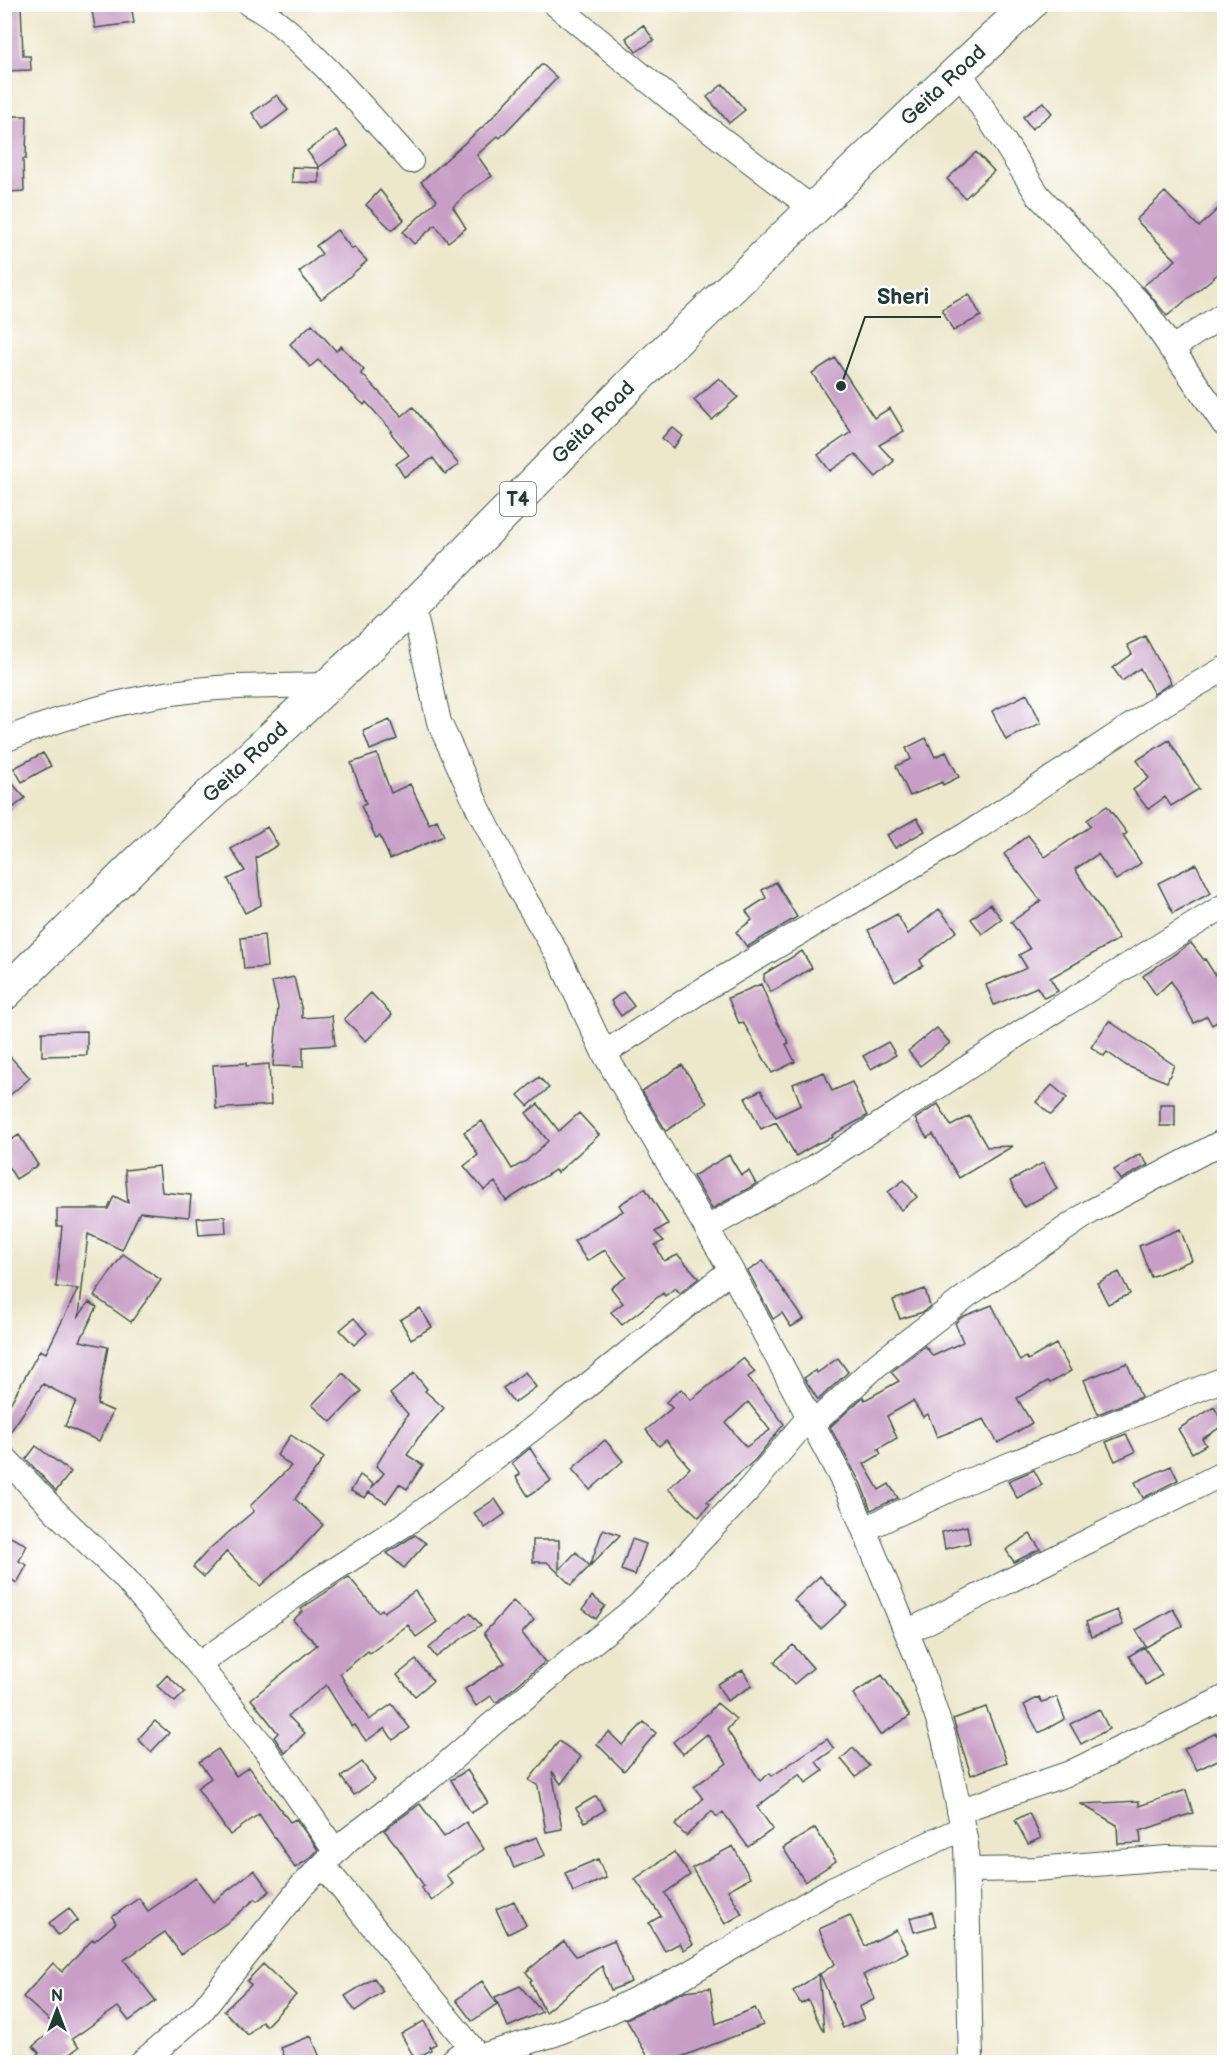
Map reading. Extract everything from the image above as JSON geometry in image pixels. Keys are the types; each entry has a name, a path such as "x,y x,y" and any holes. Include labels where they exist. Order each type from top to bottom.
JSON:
{"highway":[{"name":"Geita Road","path":"4,994 139,861 413,606 642,374 1030,4"}],"street":[{"path":"249,4 293,34 369,113 411,161"},
{"path":"555,4 694,118 813,209"},
{"path":"959,71 1038,195 1142,306 1224,424"},
{"path":"1171,349 1224,314"},
{"path":"413,606 439,722 478,808 518,887 559,957 604,1053 731,1270 848,1491 907,1632 944,1738 966,1843 971,2062"},
{"path":"604,1053 701,991 980,826 1165,703 1224,669"},
{"path":"4,740 49,722 146,697 216,688 327,685"},
{"path":"707,1228 813,1168 1059,1008 1224,906"},
{"path":"142,2062 200,2013 301,1887 329,1858 349,1839 429,1779 536,1687 639,1605 811,1421 877,1365 978,1289 1090,1212 1224,1141"},
{"path":"199,1664 310,1585 407,1523 464,1481 557,1410 731,1270"},
{"path":"865,1529 966,1482 1224,1379"},
{"path":"4,1457 57,1513 123,1576 199,1664 262,1745 329,1858 477,2056"},
{"path":"907,1632 1224,1473"},
{"path":"450,2062 555,2034 609,2012 684,1976 832,1889 961,1819 1070,1773 1224,1698"},
{"path":"967,1870 1036,1869 1167,1858 1224,1859"}],"building":[{"path":"4,4 21,4 23,56 30,56 31,70 4,71"},
{"path":"91,4 131,4 134,23 95,28"},
{"path":"643,25 654,40 636,52 626,38"},
{"path":"542,64 557,78 500,138 498,136 477,155 492,176 468,192 453,207 466,228 448,242 435,225 414,244 403,232 437,200 421,182 487,123"},
{"path":"723,84 745,110 729,123 707,97"},
{"path":"277,95 288,110 263,129 252,113"},
{"path":"1043,102 1052,113 1032,129 1023,117"},
{"path":"4,116 27,116 26,159 23,159 24,191 8,192 7,159 4,159"},
{"path":"336,130 348,146 319,167 307,151"},
{"path":"976,152 994,171 965,198 947,179"},
{"path":"292,167 319,168 319,183 292,182"},
{"path":"380,190 404,220 392,230 366,205"},
{"path":"1165,192 1199,227 1224,203 1224,269 1167,316 1143,286 1176,260 1136,220"},
{"path":"337,230 352,249 354,247 367,261 321,299 299,272 322,254 316,246"},
{"path":"969,294 981,316 953,331 942,309"},
{"path":"312,324 336,351 341,346 364,370 361,373 402,416 413,407 459,465 445,474 433,458 404,477 396,464 409,455 390,432 392,431 366,402 364,405 318,360 310,367 290,344"},
{"path":"835,358 874,418 890,408 904,431 879,445 894,461 876,477 855,454 830,471 818,455 851,432 812,373"},
{"path":"719,378 738,397 712,420 694,400"},
{"path":"672,427 683,436 673,448 662,438"},
{"path":"1145,636 1171,683 1154,694 1140,668 1122,681 1113,668 1132,654 1127,645"},
{"path":"1027,694 1041,723 1006,740 992,711"},
{"path":"390,720 397,739 370,750 363,731"},
{"path":"926,738 935,757 946,752 959,777 910,796 896,766 911,759 906,748"},
{"path":"1169,740 1199,789 1171,806 1165,797 1148,809 1133,790 1149,778 1137,760"},
{"path":"43,753 51,766 22,782 14,768"},
{"path":"377,754 391,793 410,784 429,824 437,820 444,836 390,859 380,836 376,838 361,806 366,804 351,763"},
{"path":"4,774 25,798 4,815"},
{"path":"1107,806 1127,833 1123,836 1141,863 1116,880 1098,854 1075,869 1119,939 1050,978 1058,991 1044,998 1037,987 994,1005 986,985 1027,968 1019,955 1030,949 1011,922 1041,901 1004,854 1028,835 1045,857 1091,826 1087,820"},
{"path":"917,818 925,831 895,848 887,835"},
{"path":"267,827 278,845 256,858 261,905 245,913 228,879 245,871 231,849"},
{"path":"1196,864 1211,893 1173,913 1158,883"},
{"path":"776,882 797,917 747,947 736,932 752,920 746,911 766,898 762,890"},
{"path":"990,904 1002,919 982,934 971,919"},
{"path":"939,909 957,931 920,960 923,966 895,982 868,930 897,914 908,934"},
{"path":"264,935 267,967 244,969 241,938"},
{"path":"1191,943 1215,975 1224,967 1224,1018 1212,1025 1207,1016 1194,1023 1171,981 1156,995 1143,976"},
{"path":"802,951 812,968 771,992 764,980 764,974"},
{"path":"294,977 302,1018 332,1016 335,1045 303,1047 303,1067 273,1066 278,1007 272,982"},
{"path":"761,984 777,1022 789,1043 786,1044 795,1062 772,1073 743,1022 739,1023 728,998"},
{"path":"623,992 634,1006 621,1016 611,1001"},
{"path":"371,993 392,1015 366,1041 344,1019"},
{"path":"1109,1021 1174,1065 1167,1082 1127,1066 1107,1052 1104,1056 1091,1047"},
{"path":"937,1028 950,1043 920,1066 908,1051"},
{"path":"87,1031 87,1055 42,1056 42,1032"},
{"path":"888,1042 896,1055 871,1069 863,1056"},
{"path":"4,1050 30,1078 4,1100"},
{"path":"246,1063 246,1066 269,1064 271,1105 216,1109 213,1065"},
{"path":"682,1065 707,1103 666,1131 642,1091"},
{"path":"824,1072 832,1091 852,1082 867,1116 796,1156 776,1122 761,1129 745,1098 761,1090 776,1117 801,1105 793,1084"},
{"path":"539,1077 549,1088 528,1106 518,1095"},
{"path":"1052,1085 1067,1098 1051,1115 1036,1102"},
{"path":"538,1104 559,1131 579,1113 599,1135 557,1173 555,1170 506,1201 495,1182 484,1190 464,1166 478,1155 464,1132 482,1121 512,1169 526,1161 548,1141 526,1113"},
{"path":"938,1104 951,1126 969,1116 987,1147 1013,1146 959,1178 933,1134 927,1138 915,1119"},
{"path":"1160,1104 1175,1104 1175,1126 1160,1126"},
{"path":"19,1135 38,1165 16,1179 4,1160 4,1144"},
{"path":"1140,1154 1148,1165 1120,1180 1114,1170"},
{"path":"729,1155 741,1175 749,1171 756,1184 712,1209 693,1176"},
{"path":"1043,1163 1057,1189 1024,1207 1010,1181"},
{"path":"159,1166 162,1192 191,1195 189,1217 140,1212 122,1250 88,1234 79,1316 89,1302 97,1307 80,1341 108,1347 97,1404 113,1411 99,1441 65,1426 76,1401 43,1384 4,1441 4,1415 40,1350 46,1353 78,1289 56,1287 62,1226 57,1226 57,1209 108,1209 114,1196 128,1203 125,1170"},
{"path":"904,1180 917,1197 901,1210 888,1192"},
{"path":"645,1188 668,1224 655,1232 664,1241 655,1245 664,1261 678,1255 699,1278 680,1293 675,1288 665,1296 663,1293 622,1325 611,1312 623,1303 611,1288 626,1277 605,1250 587,1261 574,1241 623,1211 619,1205"},
{"path":"225,1216 226,1233 199,1235 197,1218"},
{"path":"1180,1229 1192,1260 1151,1277 1139,1246"},
{"path":"123,1254 161,1280 131,1322 94,1296"},
{"path":"763,1261 804,1319 791,1327 782,1313 773,1319 748,1271"},
{"path":"1119,1272 1130,1294 1108,1304 1097,1283"},
{"path":"925,1289 930,1306 923,1312 900,1319 893,1300"},
{"path":"992,1305 1020,1361 1026,1357 1028,1360 1056,1344 1071,1371 1017,1398 1032,1423 998,1443 984,1419 937,1437 928,1414 923,1417 913,1401 887,1416 897,1438 878,1449 881,1454 864,1464 879,1490 889,1484 898,1498 871,1510 861,1484 830,1427 863,1397 865,1400 899,1381 891,1372 925,1346 933,1356 963,1342 955,1323 962,1317"},
{"path":"420,1308 432,1327 411,1339 400,1320"},
{"path":"354,1318 367,1333 354,1345 340,1330"},
{"path":"743,1358 755,1372 748,1377 784,1424 755,1460 707,1502 710,1504 699,1517 668,1489 690,1468 666,1440 659,1446 646,1430 672,1408 666,1402 681,1389 691,1400","holes":["748,1402 770,1430 746,1447 726,1423"]},
{"path":"838,1358 848,1372 818,1400 804,1378 816,1370 817,1373"},
{"path":"1127,1363 1141,1397 1098,1414 1084,1380"},
{"path":"525,1372 536,1387 514,1403 503,1388"},
{"path":"343,1373 361,1391 331,1422 312,1405"},
{"path":"414,1373 427,1389 425,1391 444,1408 418,1438 407,1455 423,1465 407,1489 399,1484 386,1503 369,1492 365,1498 351,1491 360,1475 373,1484 370,1490 384,1473 376,1466 408,1414 390,1394"},
{"path":"1214,1407 1224,1425 1202,1439 1206,1445 1192,1453 1178,1429"},
{"path":"1126,1434 1135,1452 1115,1461 1106,1442"},
{"path":"291,1435 324,1458 295,1499 323,1525 300,1550 260,1586 227,1551 204,1577 193,1567 209,1549 254,1511 250,1506 291,1466 277,1455"},
{"path":"605,1440 623,1461 590,1490 572,1469"},
{"path":"36,1446 71,1472 56,1491 26,1459"},
{"path":"530,1448 551,1481 528,1496 516,1477 520,1474 512,1463"},
{"path":"1171,1466 1178,1480 1143,1498 1135,1482"},
{"path":"1034,1470 1042,1485 1017,1498 1008,1481"},
{"path":"495,1499 505,1514 485,1528 474,1513"},
{"path":"967,1526 970,1543 945,1549 942,1532"},
{"path":"603,1529 620,1535 590,1566"},
{"path":"4,1534 27,1545 19,1561 27,1565 17,1583 10,1579 4,1590"},
{"path":"1030,1534 1040,1549 1014,1562 1006,1550"},
{"path":"415,1535 426,1543 404,1568 387,1553"},
{"path":"632,1539 646,1544 635,1575 621,1570"},
{"path":"533,1540 559,1540 559,1570 576,1552 590,1566 571,1585 547,1562 533,1562"},
{"path":"820,1576 847,1605 821,1629 794,1600"},
{"path":"349,1577 378,1612 382,1609 384,1612 415,1591 437,1622 416,1637 408,1625 370,1653 368,1651 340,1674 369,1720 392,1704 410,1728 393,1740 385,1728 366,1741 355,1725 352,1727 326,1685 288,1716 305,1733 285,1753 274,1737 278,1733 251,1699 317,1645 293,1620 303,1611 301,1609"},
{"path":"592,1596 605,1606 596,1619 583,1609"},
{"path":"513,1601 534,1620 522,1633 545,1662 498,1701 495,1702 491,1696 476,1706 465,1689 505,1663 484,1633"},
{"path":"1173,1609 1183,1626 1146,1647 1136,1630"},
{"path":"1117,1610 1123,1625 1091,1637 1086,1622"},
{"path":"470,1613 481,1625 436,1657 429,1648"},
{"path":"793,1645 813,1668 794,1684 774,1662"},
{"path":"1144,1647 1162,1675 1146,1685 1129,1656"},
{"path":"416,1660 433,1681 415,1696 397,1675"},
{"path":"743,1670 752,1686 727,1701 717,1684"},
{"path":"167,1675 185,1692 175,1702 157,1686"},
{"path":"882,1675 910,1716 880,1735 853,1694"},
{"path":"1039,1697 1042,1702 1057,1697 1065,1719 1039,1733 1024,1705"},
{"path":"717,1703 736,1719 727,1730 760,1781 770,1773 772,1776 827,1739 834,1749 816,1762 823,1771 806,1783 800,1774 757,1807 773,1829 748,1847 723,1812 717,1817 712,1811 686,1836 675,1825 703,1799 694,1787 727,1763 707,1734 683,1754 673,1742"},
{"path":"986,1707 1007,1762 971,1775 953,1719"},
{"path":"1099,1709 1109,1729 1081,1744 1070,1724"},
{"path":"155,1721 169,1733 151,1752 138,1739"},
{"path":"644,1722 656,1733 624,1771 597,1744 609,1732 622,1745"},
{"path":"1216,1733 1224,1749 1224,1757 1197,1770 1184,1749"},
{"path":"559,1741 581,1757 561,1784 552,1771 562,1829 546,1832 538,1786 529,1780"},
{"path":"853,1748 869,1766 856,1777 841,1759"},
{"path":"218,1749 236,1776 249,1767 290,1822 296,1819 318,1850 309,1859 295,1868 259,1814 230,1835 197,1788 211,1778 199,1762"},
{"path":"362,1762 375,1780 354,1795 341,1777"},
{"path":"467,1770 488,1803 471,1813 451,1780"},
{"path":"1186,1790 1193,1813 1140,1831 1141,1843 1118,1844 1117,1825 1081,1804 1139,1801 1139,1806"},
{"path":"596,1796 605,1810 585,1822 576,1808"},
{"path":"420,1804 444,1837 466,1822 484,1849 446,1875 453,1884 432,1901 421,1888 424,1886 384,1830"},
{"path":"1029,1813 1041,1838 1028,1844 1015,1820"},
{"path":"815,1828 836,1861 805,1882 783,1848"},
{"path":"537,1837 545,1855 514,1868 506,1849"},
{"path":"733,1846 750,1878 728,1890 742,1914 725,1924 692,1868"},
{"path":"674,1852 690,1875 665,1893 693,1944 684,1950 680,1943 665,1951 649,1923 661,1916 635,1879"},
{"path":"598,1859 606,1878 573,1892 565,1873"},
{"path":"254,1870 270,1891 257,1901 255,1899 231,1920 181,1954 165,1932 124,1960 156,2001 129,2021 118,2007 72,2039 79,2047 59,2062 27,2062 39,2053 33,2046 57,2027 23,1997 53,1963 62,1972 93,1939 94,1941 116,1923 112,1917 139,1898 148,1911 196,1878 213,1902"},
{"path":"514,1901 526,1925 508,1934 496,1909"},
{"path":"69,1908 78,1920 58,1935 49,1923"},
{"path":"932,1912 936,1926 914,1932 910,1918"},
{"path":"850,1915 865,1946 896,1930 908,1952 863,1975 875,1999 859,2007 864,2019 843,2028 820,1974 835,1964 819,1929"},
{"path":"614,1940 631,1982 611,1990 602,1966 545,2012 530,1981 532,1980 526,1972 564,1941 576,1956"},
{"path":"263,1964 296,1995 266,2026 262,2021 248,2035 224,2011 251,1985 247,1981"},
{"path":"819,1974 824,2031 808,2000 801,2004 793,1991"},
{"path":"374,1978 383,1991 355,2011 345,1996"},
{"path":"482,1981 497,2004 472,2021 456,2000"},
{"path":"520,1986 542,2012 508,2027 495,1997"},
{"path":"710,1988 716,2024 755,2008 763,2025 668,2062 651,2062 626,2019 685,1991"},
{"path":"424,2021 436,2044 430,2047 431,2050 415,2059 401,2034"},
{"path":"311,2036 322,2062 287,2062 281,2048"}],"place":[{"name":"Sheri","path":"841,386"}]}
